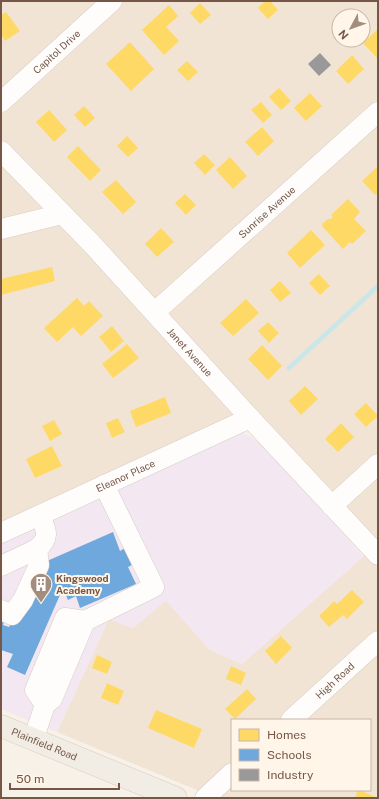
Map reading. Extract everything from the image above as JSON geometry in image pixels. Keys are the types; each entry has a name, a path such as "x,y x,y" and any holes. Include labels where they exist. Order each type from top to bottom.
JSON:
{"main road":[{"name":"Plainfield Road","path":"1,726 176,798"}],"street":[{"name":"Capitol Drive","path":"1,102 112,1"},
{"name":"Sunrise Avenue","path":"155,312 378,112"},
{"name":"Janet Avenue","path":"1,151 92,244 250,418 378,555"},
{"path":"1,229 62,214"},
{"name":"Eleanor Place","path":"1,533 250,418"},
{"path":"332,506 378,464"},
{"path":"33,740 44,705 35,690 65,618 85,621 154,586 104,485"},
{"path":"1,566 37,549 46,538 46,529 40,515"},
{"path":"1,610 12,615 23,600 39,565 37,549"},
{"name":"High Road","path":"292,719 378,641"},
{"path":"205,798 231,774"}],"shaded area":[{"path":"1,1 378,1 378,798 216,798 57,732 109,619 133,628 166,600 210,650 242,664 376,545 253,410 1,526"},
{"path":"236,433 243,433 259,442 328,515 363,557 242,664 210,650 166,601 133,628 109,619 57,732 1,709 1,540"}],"building: Homes":[{"path":"265,1 270,1 278,10 268,19 258,8"},
{"path":"200,3 211,15 200,24 190,13"},
{"path":"169,5 178,16 166,27 179,41 164,55 142,30"},
{"path":"6,12 20,31 5,41 1,34 1,26 3,24 1,21 1,15"},
{"path":"378,29 377,58 368,48 371,48 371,36"},
{"path":"130,42 154,69 131,91 106,64"},
{"path":"352,55 364,69 348,84 336,71"},
{"path":"187,61 198,72 188,81 177,70"},
{"path":"279,88 291,101 281,110 269,97"},
{"path":"310,93 322,106 306,121 294,108"},
{"path":"261,102 272,115 263,123 251,110"},
{"path":"84,106 95,118 85,127 74,115"},
{"path":"49,110 67,130 54,142 36,122"},
{"path":"262,127 274,141 258,156 245,142"},
{"path":"127,136 138,148 128,157 117,146"},
{"path":"78,146 101,170 90,181 67,157"},
{"path":"204,154 215,165 205,175 194,163"},
{"path":"230,157 247,176 233,189 216,170"},
{"path":"378,166 378,192 375,195 362,181"},
{"path":"116,180 136,202 123,214 102,192"},
{"path":"185,194 196,205 186,215 175,203"},
{"path":"348,199 360,212 354,219 366,231 352,244 350,242 343,249 322,226 323,223 333,217 331,215"},
{"path":"161,228 174,242 157,257 145,244"},
{"path":"311,230 325,245 300,268 287,253"},
{"path":"52,267 55,281 1,295 1,279"},
{"path":"319,274 330,286 320,295 309,283"},
{"path":"280,281 291,293 280,302 270,290"},
{"path":"77,298 84,306 89,301 103,316 81,336 73,327 57,342 44,328"},
{"path":"246,299 259,313 233,336 220,323"},
{"path":"268,322 279,333 269,343 258,331"},
{"path":"112,326 124,341 111,352 99,337"},
{"path":"127,344 139,358 113,378 102,364"},
{"path":"262,345 282,366 268,380 248,359"},
{"path":"305,386 318,399 301,415 289,401"},
{"path":"165,397 171,413 136,427 130,411"},
{"path":"366,403 378,416 366,427 354,414"},
{"path":"118,418 125,432 112,438 106,423"},
{"path":"54,420 62,434 50,441 42,426"},
{"path":"341,423 354,437 338,452 325,439"},
{"path":"52,446 62,466 35,478 26,459"},
{"path":"352,590 364,602 347,619 343,615 329,627 319,616 334,601 337,604"},
{"path":"281,636 292,648 276,664 265,651"},
{"path":"97,655 112,662 107,674 92,668"},
{"path":"231,666 246,673 241,685 226,679"},
{"path":"107,683 124,691 118,705 101,698"},
{"path":"247,689 256,699 235,719 225,709"},
{"path":"156,710 202,729 194,748 148,728"},
{"path":"358,791 361,791 378,798 355,798"}],"building: Schools":[{"name":"Kingswood Academy","path":"113,532 120,551 125,548 132,565 128,567 136,584 80,608 76,596 68,600 63,588 25,675 7,667 13,654 1,650 1,620 4,621 3,625 9,627 13,619 19,622 36,579 47,561"}],"building: Industry":[{"path":"320,53 331,65 319,76 308,64"}],"waterway":[{"path":"289,368 378,286"}],"place":[{"name":"Kingswood Academy","path":"41,604"}]}
